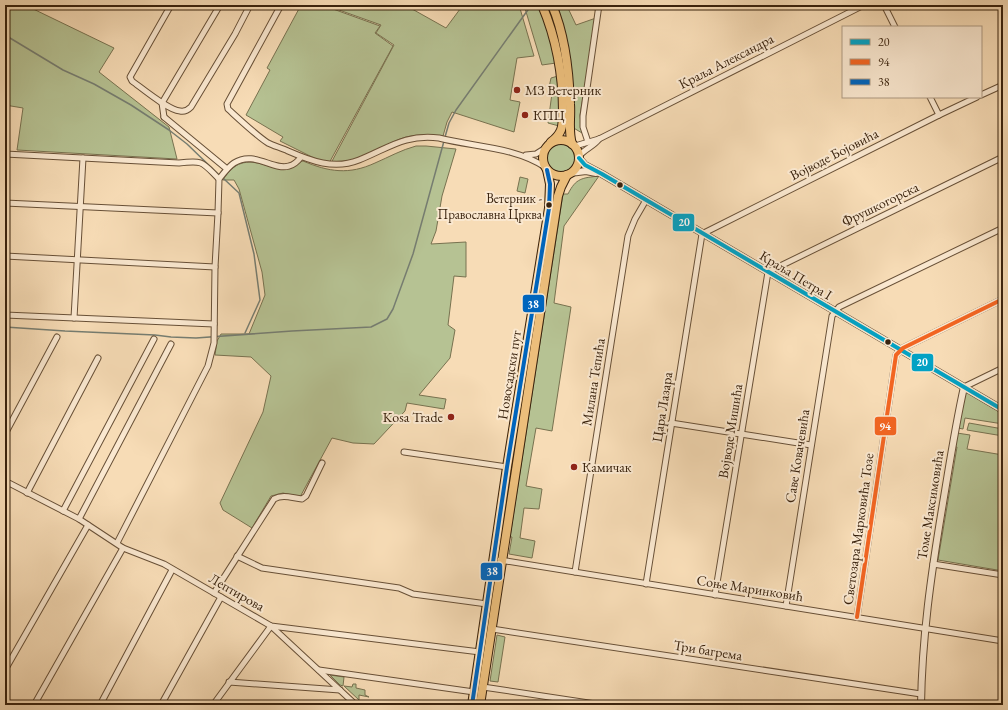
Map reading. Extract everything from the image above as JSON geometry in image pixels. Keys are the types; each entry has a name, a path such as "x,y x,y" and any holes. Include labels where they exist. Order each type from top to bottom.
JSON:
{"main road":[{"path":"542,5 554,41 560,73 563,105 561,131 549,144 544,152 543,158 546,168 552,174 558,176 568,174 576,167 579,157 573,145 570,132 570,105 565,55 552,5"},
{"path":"549,144 560,140 567,141 573,145"},
{"name":"Новосадски пут","path":"472,705 507,467 549,208 550,184 546,168"},
{"name":"Новосадски пут","path":"480,705 558,196 568,174"}],"street":[{"path":"171,5 130,77 132,81 162,103 182,112 192,107 235,34 250,5"},
{"path":"220,5 162,103 164,117 227,169"},
{"path":"281,5 226,104 228,109 267,142 302,157 320,163 336,165 357,161 408,138 427,136 519,155 533,159 546,168"},
{"path":"588,142 585,138 583,116 599,5"},
{"name":"Краља Александра","path":"599,139 864,5"},
{"path":"884,5 894,26"},
{"path":"982,95 1003,85"},
{"path":"930,98 939,115"},
{"name":"Војводе Бојовића","path":"702,234 975,98"},
{"path":"164,117 165,112 171,107"},
{"path":"573,145 599,139"},
{"path":"579,157 584,150 599,139"},
{"path":"519,155 533,154 549,144"},
{"path":"5,154 179,163 200,162 220,177"},
{"path":"117,543 208,366 212,354 220,177 227,169 238,161 248,159 286,167 291,166 302,157"},
{"name":"Краља Петра I","path":"579,157 585,165 1003,410"},
{"name":"Фрушкогорска","path":"768,272 1003,157"},
{"path":"74,318 82,158"},
{"path":"568,174 586,171 602,174"},
{"name":"Милана Тепића","path":"575,572 628,236 635,219 646,200"},
{"path":"5,203 218,213"},
{"path":"834,311 839,307 1003,228"},
{"name":"Цара Лазара","path":"646,584 702,234"},
{"path":"5,256 215,267"},
{"name":"Војводе Мишића","path":"716,595 768,272"},
{"path":"900,350 1003,299"},
{"name":"Саве Ковачевића","path":"786,606 834,311"},
{"path":"5,315 214,324"},
{"path":"5,434 57,337"},
{"path":"63,511 154,340"},
{"path":"79,519 171,344"},
{"name":"Светозара Марковића Тозе","path":"857,617 896,356 900,350"},
{"path":"27,493 98,358"},
{"path":"964,387 1003,368"},
{"name":"Томе Максимовића","path":"921,705 921,665 924,628 955,430 964,387"},
{"path":"672,423 811,445"},
{"path":"404,452 507,467"},
{"path":"214,593 274,499 279,496 283,496 302,500 306,496 322,463"},
{"name":"Лептирова","path":"5,481 79,519 123,548 164,564 271,626 480,652"},
{"path":"5,670 88,525"},
{"path":"34,705 123,548"},
{"path":"237,556 262,568 399,588 413,594 487,604"},
{"name":"Соње Маринковић","path":"493,559 1003,641"},
{"path":"933,564 1003,575"},
{"path":"100,705 172,570"},
{"path":"161,705 221,597"},
{"path":"214,705 229,682 271,626 356,705"},
{"name":"Три багрема","path":"492,629 921,694"},
{"path":"319,670 474,692"},
{"path":"229,682 340,690"},
{"path":"483,686 602,705"}],"green space":[{"path":"5,5 25,5 114,48 99,72 169,127 177,159 17,150 23,108 5,105"},
{"path":"301,5 322,5 380,26 375,33 393,46 328,165 280,141 283,137 246,115 270,70 267,68"},
{"path":"325,5 405,5 446,28 463,5 519,5 534,56 517,58 510,100 520,102 514,132 452,112 443,136 420,135 406,137 354,160 342,163 331,163 394,45 376,33 381,25"},
{"path":"524,5 540,5 556,63 542,65"},
{"path":"567,6 576,25 596,18 580,115 582,133 572,127 559,12 560,9"},
{"path":"558,76 559,126 548,123 552,93 548,92 551,78"},
{"path":"561,144 571,148 575,158 571,168 561,172 551,168 547,158 551,148"},
{"path":"416,146 456,149 442,196 436,231 431,244 466,242 466,277 454,276 448,325 455,330 450,358 419,395 446,399 444,409 407,403 405,411 374,444 353,443 332,438 300,497 283,493 271,496 252,528 223,510 220,503 263,412 271,376 251,357 215,355 217,341 221,334 249,334 265,295 262,272 239,189 234,180 223,180 232,169 246,162 289,169 303,161 330,170 348,171 366,167"},
{"path":"599,176 564,226 554,303 571,307 552,431 536,428 526,486 542,489 539,509 524,508 520,538 535,541 532,558 509,554 512,537 510,537 563,194 568,194 574,185 580,180 588,177"},
{"path":"520,177 528,179 525,193 517,191"},
{"path":"966,392 1003,414 1003,424 965,418 963,429 958,428"},
{"path":"969,423 1003,429 1003,436 967,430"},
{"path":"957,433 970,435 967,449 1003,455 1003,571 938,560 957,447 955,447"},
{"path":"497,635 505,637 498,682 490,681"},
{"path":"330,675 344,677 343,686 340,685"},
{"path":"353,684 356,684 356,688 365,690 365,695 369,697 359,695 359,700 344,686 352,687"}],"waterway":[{"path":"445,137 449,123 456,110 530,7"},
{"path":"5,35 63,70 94,84 131,105 169,130 187,144 218,174"},
{"path":"5,327 196,338 371,327 387,319 393,309 413,254 444,141"},
{"path":"224,179 239,193 254,254 260,300 245,333"}],"transit line":[{"name":"20","path":"579,158 585,165 1003,410"},
{"name":"38","path":"472,705 507,467 549,208 550,184 547,170"},
{"name":"94","path":"857,617 896,355 903,348 1003,299"}],"place":[{"name":"МЗ Ветерник","path":"517,90"},
{"name":"КПЦ","path":"525,115"},
{"name":"Ветерник - Православна Црква","path":"549,205"},
{"name":"Kosa Trade","path":"451,417"},
{"name":"Камичак","path":"574,467"}]}
